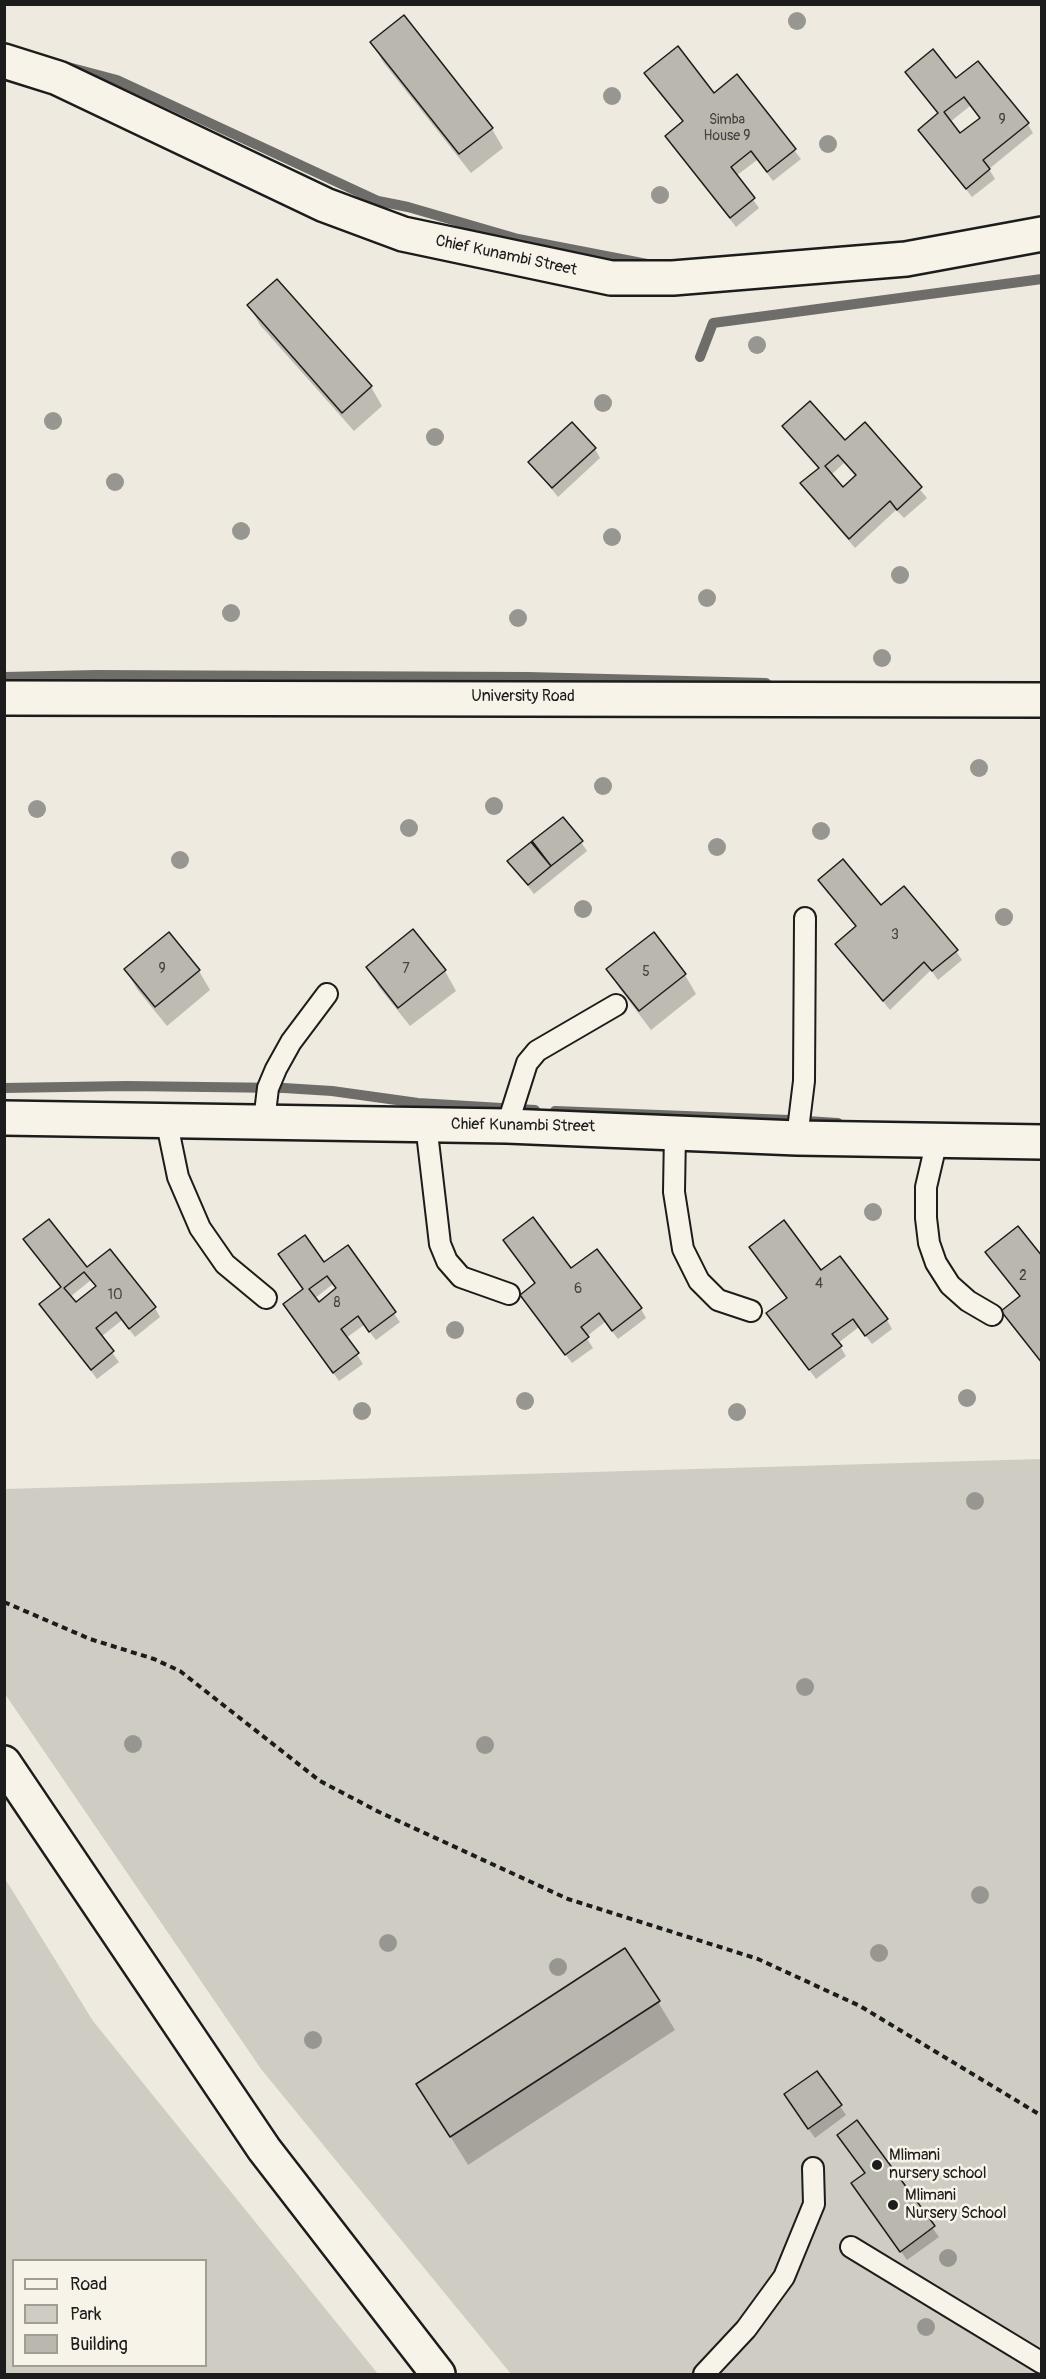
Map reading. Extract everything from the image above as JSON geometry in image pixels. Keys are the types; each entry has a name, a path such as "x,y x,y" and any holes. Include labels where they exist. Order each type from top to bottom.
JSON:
{"street":[{"name":"Chief Kunambi Street","path":"4,62 58,78 325,205 403,234 611,278 673,278 906,259 1041,234"},
{"name":"University Road","path":"4,698 1041,700"},
{"name":"Chief Kunambi Street","path":"4,1118 426,1124 797,1138 1041,1142"},
{"path":"4,1763 264,2149 438,2374"}],"lane":[{"path":"797,1138 804,1081 805,918"},
{"path":"264,1121 268,1088 276,1069 291,1042 327,994"},
{"path":"507,1126 515,1094 527,1063 537,1051 616,1005"},
{"path":"166,1119 178,1177 200,1228 225,1264 266,1298"},
{"path":"426,1124 440,1244 447,1262 461,1277 509,1294"},
{"path":"675,1132 674,1192 684,1249 699,1281 718,1300 751,1311"},
{"path":"937,1140 926,1187 929,1243 936,1263 950,1284 968,1301 992,1315"},
{"path":"704,2374 746,2329 784,2277 814,2204 813,2168"},
{"path":"851,2247 1041,2364"}],"path":[{"path":"4,1602 90,1639 154,1659 180,1671 320,1781 379,1812 568,1899 758,1959 860,2006 1041,2116"}],"green space":[{"path":"1041,1459 1041,2374 511,2374 261,2069 5,1694 4,1489"},
{"path":"4,1877 93,2021 378,2374 5,2374"}],"building":[{"path":"404,15 493,128 459,154 370,42"},
{"path":"678,46 714,93 737,74 796,149 767,172 751,151 731,167 755,198 730,218 665,136 683,121 644,73"},
{"path":"933,49 956,78 978,61 1029,123 983,160 990,169 966,189 918,130 938,113 905,72","holes":["964,97 980,118 960,133 944,112"]},
{"path":"277,279 372,386 342,413 247,305"},
{"path":"810,401 845,440 865,422 922,487 897,510 890,501 849,539 800,483 819,468 782,426","holes":["838,455 856,475 843,487 825,466"]},
{"path":"572,422 596,448 552,488 528,462"},
{"path":"563,817 583,841 551,866 532,841"},
{"path":"531,842 551,866 528,885 507,861"},
{"path":"843,859 881,905 904,886 958,950 932,971 924,962 883,1001 835,944 856,926 818,880"},
{"path":"413,929 446,970 398,1008 366,967"},
{"path":"169,932 200,970 155,1007 124,969"},
{"path":"654,932 686,974 639,1011 606,969"},
{"path":"533,1217 571,1268 597,1249 642,1308 612,1331 599,1313 581,1327 589,1337 565,1355 520,1295 535,1283 503,1240"},
{"path":"49,1219 87,1267 110,1249 156,1307 129,1329 116,1312 96,1328 114,1351 91,1370 39,1304 61,1287 23,1239","holes":["84,1272 96,1286 76,1302 64,1288"]},
{"path":"784,1220 821,1270 840,1256 888,1319 865,1336 853,1319 832,1334 842,1346 809,1370 766,1313 787,1298 749,1247"},
{"path":"1018,1226 1042,1256 1042,1363 1001,1311 1020,1296 985,1252"},
{"path":"305,1235 324,1262 348,1245 396,1312 369,1332 358,1316 341,1329 359,1353 333,1373 283,1304 303,1289 278,1254","holes":["327,1276 336,1288 319,1302 309,1289"]},
{"path":"625,1948 660,2001 450,2137 416,2084"},
{"path":"817,2071 842,2105 808,2129 784,2094"},
{"name":"Mlimani Nursery School","path":"857,2120 935,2226 900,2252 851,2183 865,2173 837,2135"}],"waterway":[{"path":"68,67 117,80 378,201 408,207 518,239 647,264"},
{"path":"700,357 713,323 1042,279"},
{"path":"4,677 96,675 528,677 766,683"},
{"path":"4,1088 127,1086 284,1088 332,1091 418,1103 535,1110"},
{"path":"555,1111 790,1120"},
{"path":"806,1121 838,1123"}],"place":[{"name":"Mlimani nursery school","path":"877,2165"},
{"name":"Mlimani Nursery School","path":"893,2205"}]}
